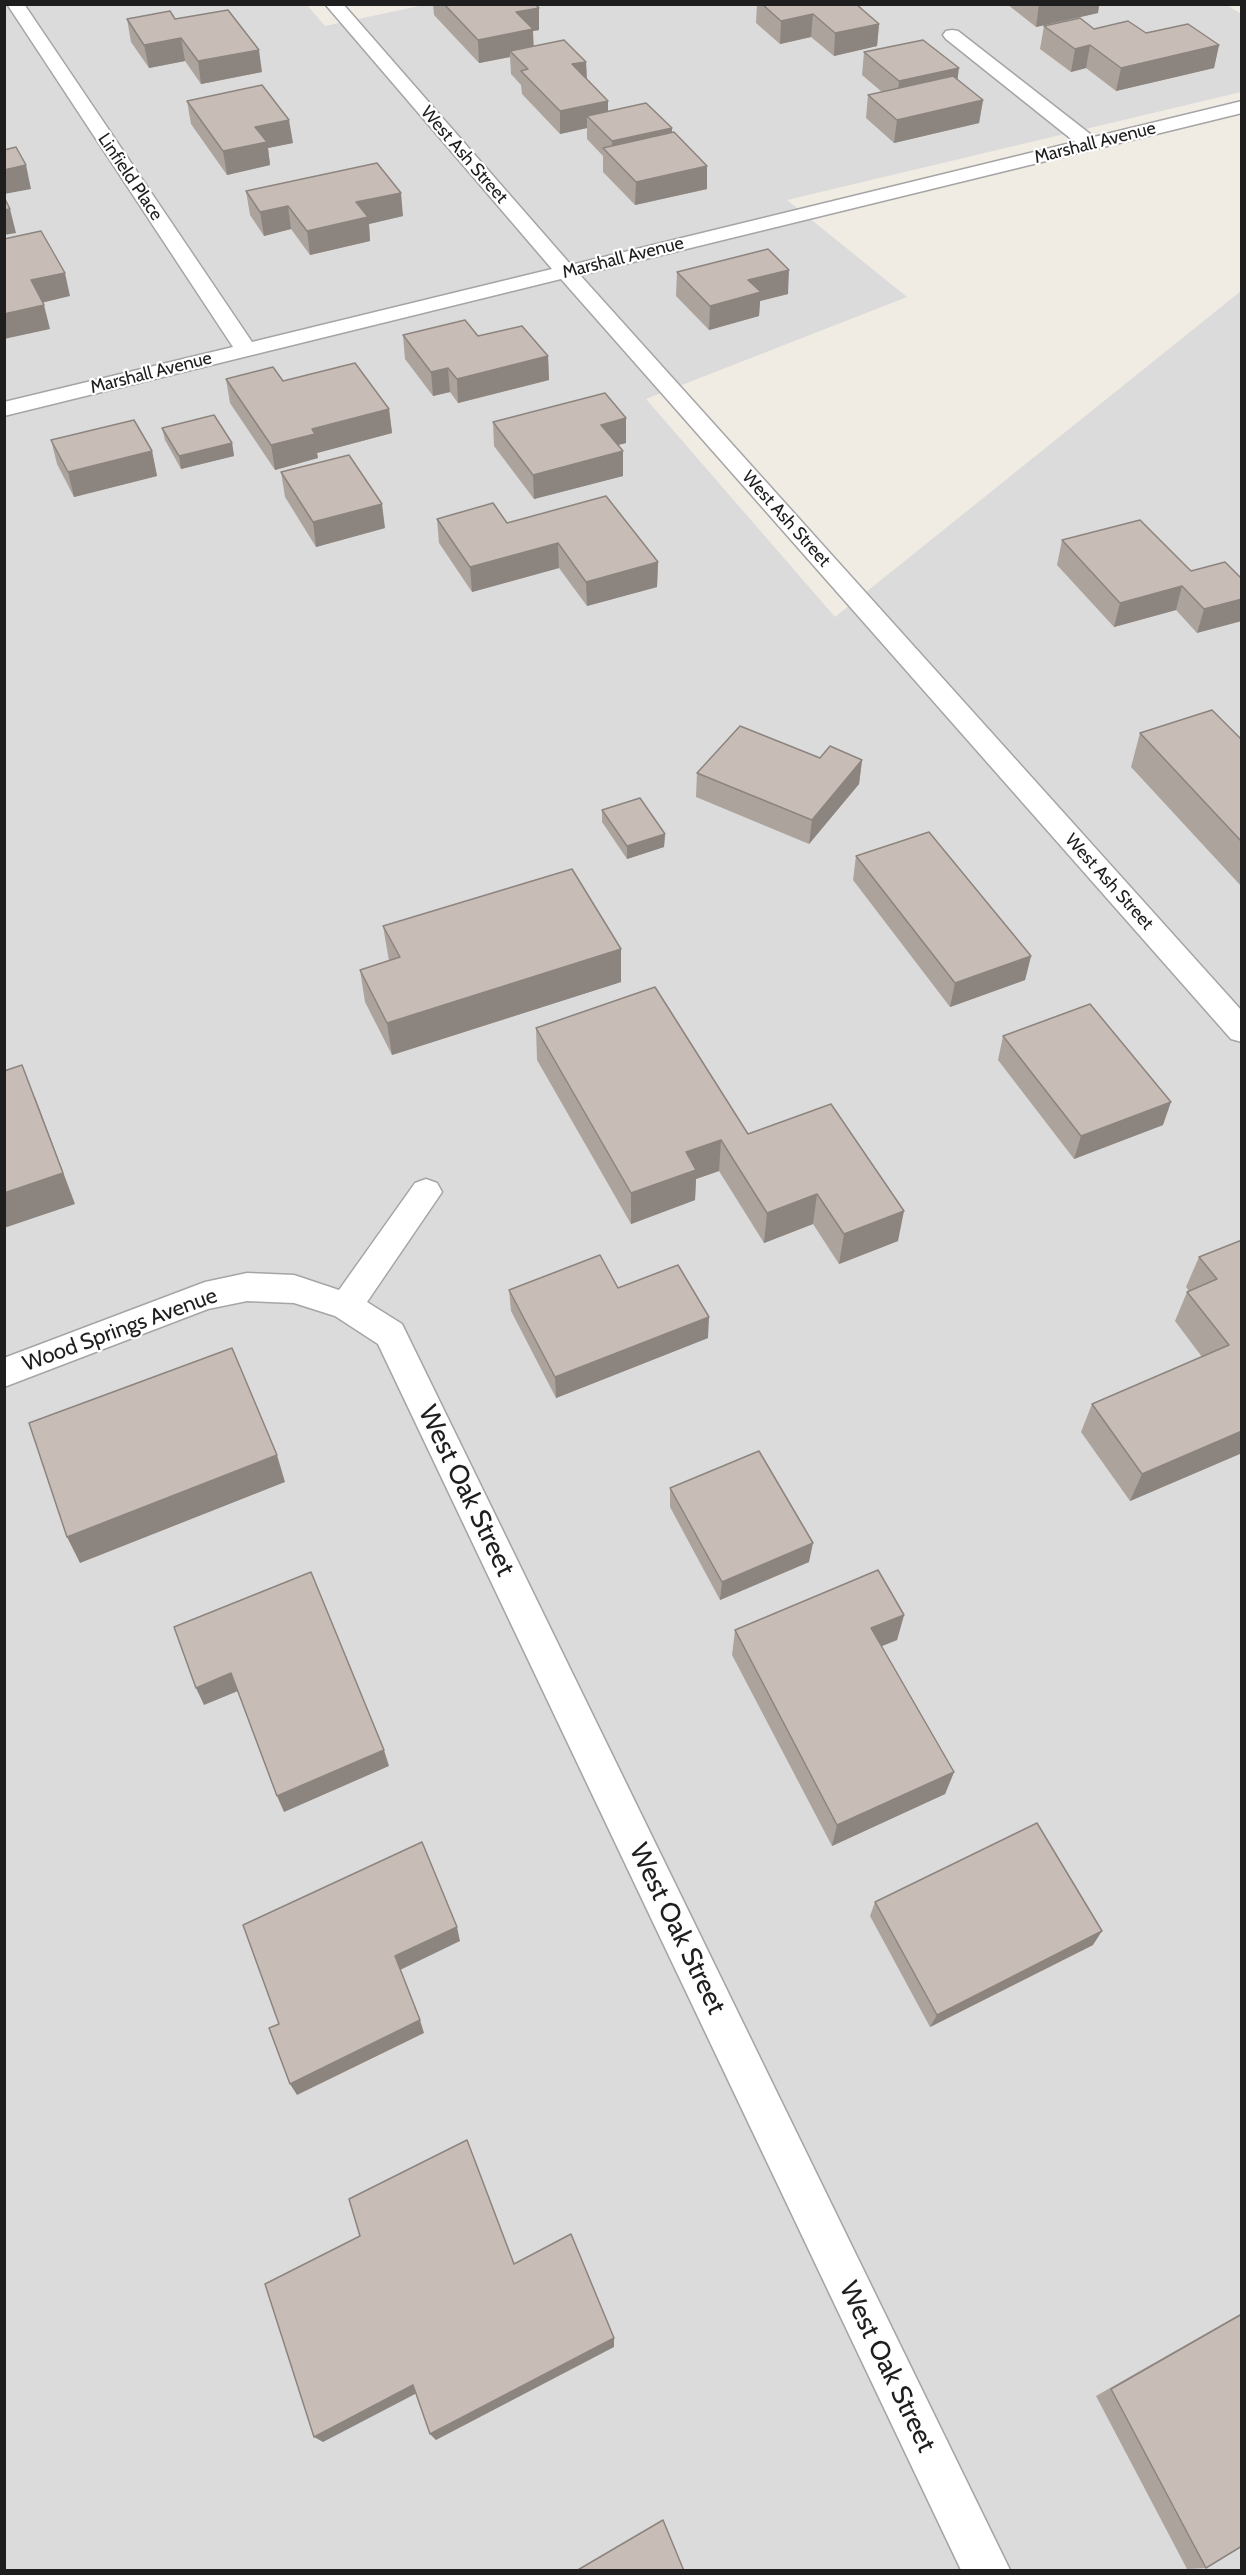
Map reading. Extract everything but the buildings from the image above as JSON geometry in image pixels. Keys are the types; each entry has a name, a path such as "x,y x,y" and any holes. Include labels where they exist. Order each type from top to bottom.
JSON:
{"street":[{"name":"Linfield Place","path":"15,4 246,350"},
{"name":"West Ash Street","path":"333,4 566,272 1242,1031"},
{"path":"952,35 1090,144"},
{"name":"Marshall Avenue","path":"4,409 1242,107"},
{"path":"346,1306 426,1192"},
{"name":"Wood Springs Avenue","path":"4,1373 205,1296 236,1289 247,1287 294,1289 346,1306"},
{"name":"West Oak Street","path":"346,1306 390,1334 986,2571"}],"shaded area":[{"path":"429,4 1227,5 1241,14 1241,92 787,200 907,297 646,399 835,617 1241,291 1241,2570 5,2570 5,5 307,5 325,26"}]}
